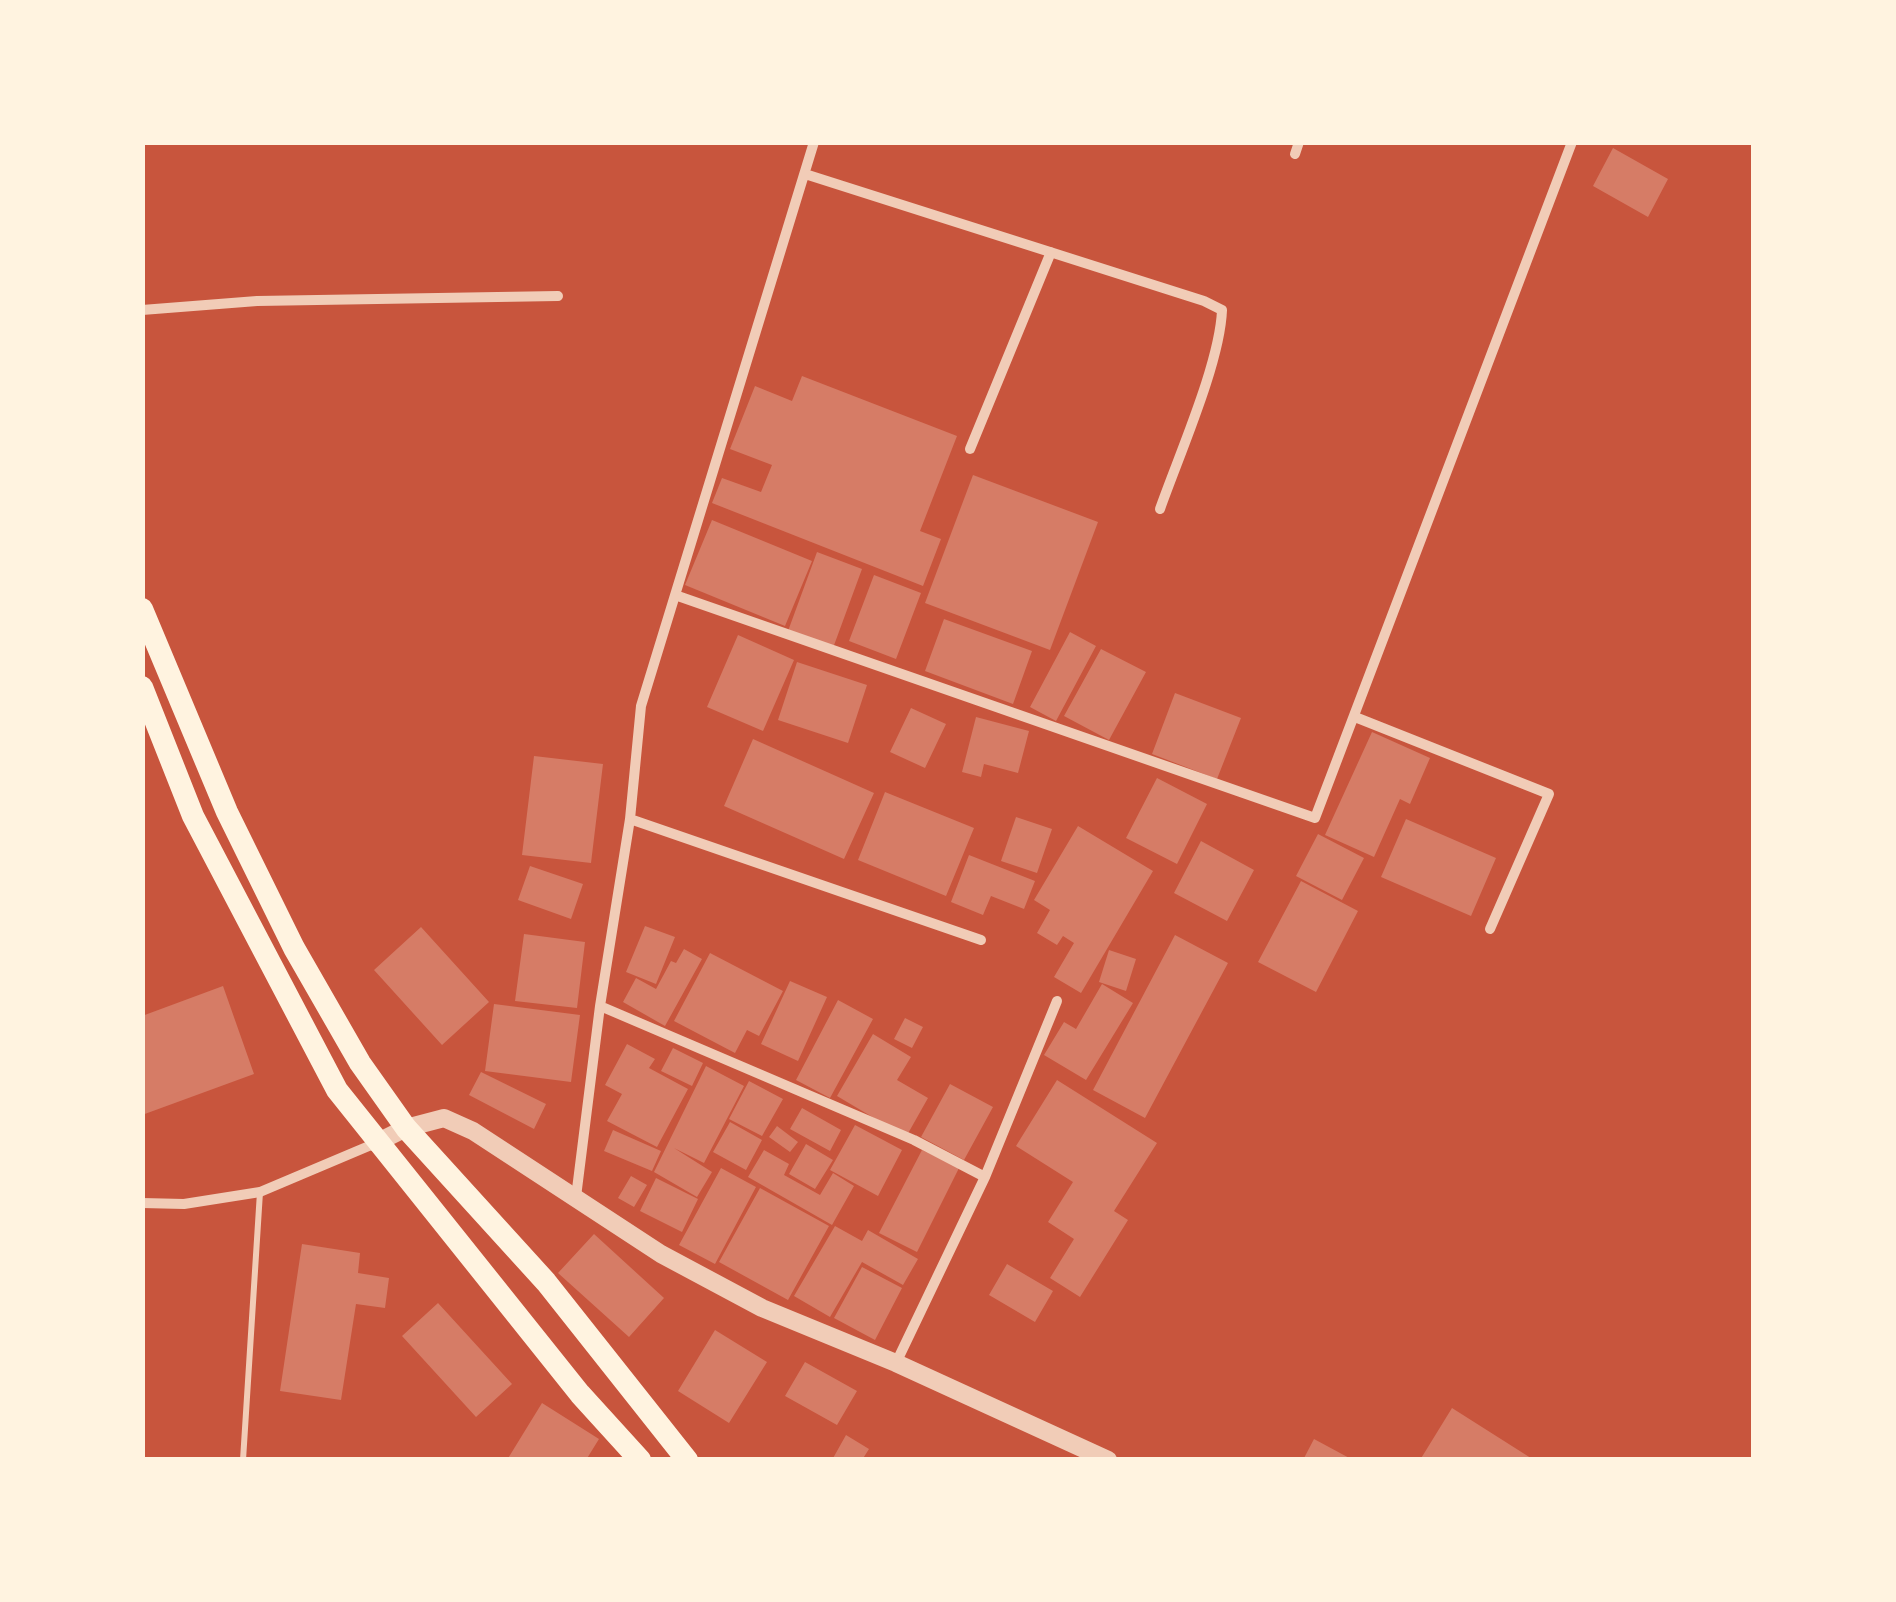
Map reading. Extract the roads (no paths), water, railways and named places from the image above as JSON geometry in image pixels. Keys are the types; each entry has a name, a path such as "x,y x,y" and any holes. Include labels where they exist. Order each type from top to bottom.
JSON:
{"highway":[{"path":"142,609 227,812 294,948 360,1063 406,1128 546,1282 688,1460"},
{"path":"142,687 193,816 336,1090 580,1394 640,1460"}],"street":[{"path":"576,1197 600,1006 630,818 641,706 814,142"},
{"path":"675,595 1315,818 1572,142"},
{"path":"805,174 1222,310 1221,327 1202,389 1160,508"},
{"path":"970,448 1051,252"},
{"path":"142,310 258,301 558,296"},
{"path":"1355,717 1549,794 1490,929"},
{"path":"630,818 981,940"},
{"path":"896,1364 984,1177 1056,1001"},
{"path":"600,1006 914,1140 984,1177"},
{"path":"142,1203 184,1204 260,1192 406,1128 444,1118 473,1131 661,1254 762,1308 1108,1460"}],"lane":[{"path":"244,1460 260,1192"}]}
